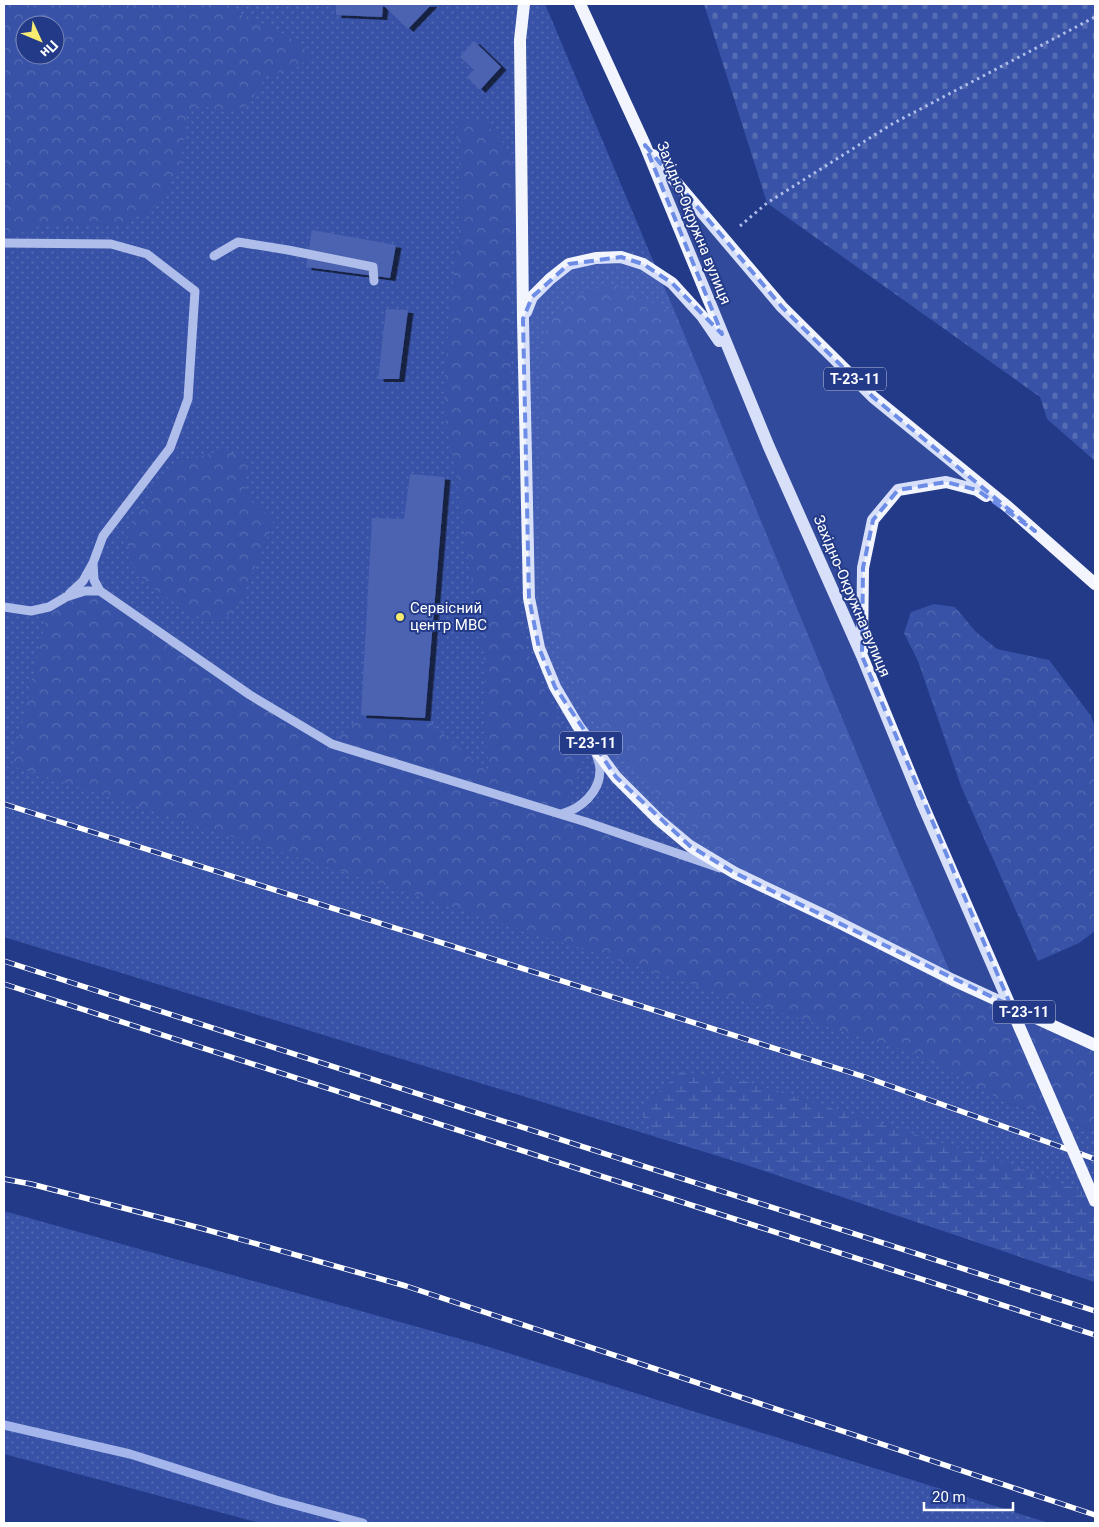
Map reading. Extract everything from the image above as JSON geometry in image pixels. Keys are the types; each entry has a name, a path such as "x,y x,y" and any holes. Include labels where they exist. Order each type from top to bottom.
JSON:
{"main road":[{"name":"Т-23-11","path":"524,4 520,40 529,598 539,648 555,687 578,726 616,777 659,820 690,846 734,874 832,919 953,980 1095,1045"},
{"name":"Західно-Окружна вулиця","path":"580,4 645,145 769,447 862,656 922,803 1095,1201"},
{"name":"Т-23-11","path":"645,145 782,307 873,397 1035,531 1095,584"},
{"path":"523,319 532,297 569,264 596,258 621,257 643,264 672,283 702,316 735,365"},
{"path":"862,656 863,568 873,520 898,490 946,482 977,490 1035,531"}],"lane":[{"path":"214,256 238,242 288,250 373,267 374,282"},
{"path":"4,243 111,244 147,254 195,291 188,399 170,448 103,536 93,563 83,581 66,597 50,607 31,611 4,607"},
{"path":"93,563 94,580 100,590 250,695 332,744 560,814 734,874"},
{"path":"66,597 84,591 100,590"},
{"path":"560,814 580,807 597,786 600,769 595,749"}],"path":[{"path":"724,239 767,203 892,124 1095,17"}],"highlighted area":[{"path":"645,145 782,307 873,397 1035,531 977,490 946,482 898,490 873,520 863,568 862,656 1011,1006 735,873 690,846 616,777 555,687 539,648 529,598 523,319 532,297 569,264 621,257 643,264 672,283 722,334"}],"green space":[{"path":"4,4 545,4 676,315 884,820 1007,1103 1095,1131 1095,1282 741,1163 4,937"},
{"path":"4,4 228,4 228,10 261,23 295,41 311,56 296,68 267,75 248,105 228,113 198,104 187,116 180,167 159,204 124,224 31,227 4,241"},
{"path":"704,4 1095,4 1095,461 1047,419 1040,397 767,203"},
{"path":"482,119 506,146 514,173 510,327 513,551 525,648 565,733 583,764 561,814 734,873 697,830 655,791 587,711 554,636 542,558 542,349 547,325 568,302 591,288 618,285 676,315 884,820 953,980 1095,1045 1095,1131 1007,1103 920,1055 792,1016 12,766 49,607 66,597 100,591 250,695 332,744 361,715 425,718 488,773 484,655 456,471 443,408 449,314 462,207 457,122"},
{"path":"223,450 242,456 250,465 245,484 246,491 259,508 272,516 273,524 240,603 226,618 213,621 195,615 160,593 144,580 132,564 127,539 131,523 153,491 178,463"},
{"path":"934,604 955,607 976,632 997,649 1049,660 1091,716 1095,728 1095,931 1079,943 1038,961 961,786 918,661 904,633 911,612"},
{"path":"680,1072 732,1077 1010,1164 1095,1196 1095,1282 741,1163 657,1137 639,1111"},
{"path":"4,1211 489,1347 1049,1523 260,1523 4,1454"}],"building":[{"path":"336,4 432,4 408,29 383,5 382,17 336,15"},
{"path":"474,41 501,67 480,90 467,77 474,70 460,57"},
{"path":"312,230 396,245 390,278 306,267"},
{"path":"386,309 408,310 399,379 378,379"},
{"name":"Сервісний центр МВС","path":"410,474 445,477 425,718 361,715 372,518 404,519"}],"waterway":[{"path":"4,1425 130,1454 276,1500 363,1523"}],"railway":[{"path":"4,804 865,1077 1095,1159"},
{"path":"4,961 1095,1311"},
{"path":"4,984 1095,1335"},
{"path":"4,1179 31,1184 200,1228 406,1286 1095,1515"}],"place":[{"name":"Сервісний центр МВС","path":"400,617"}]}
